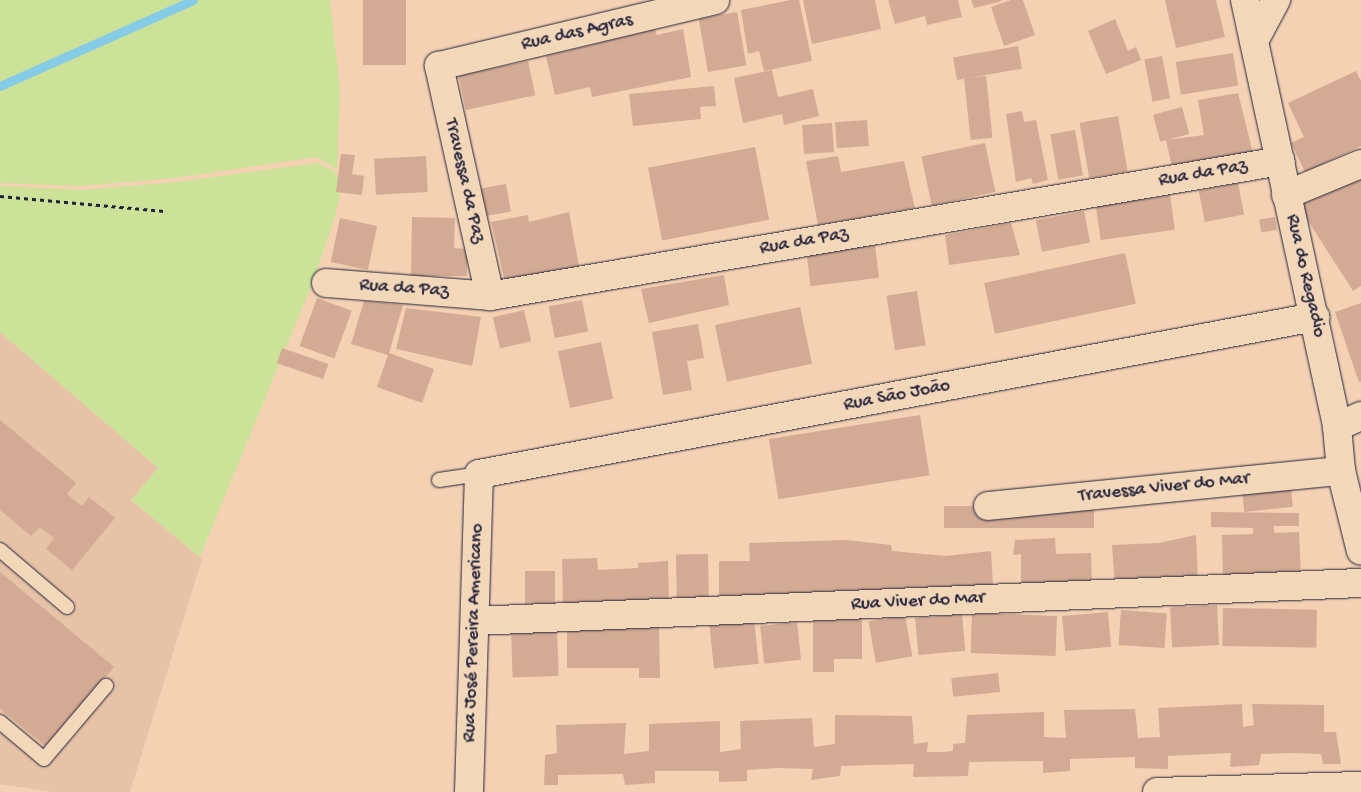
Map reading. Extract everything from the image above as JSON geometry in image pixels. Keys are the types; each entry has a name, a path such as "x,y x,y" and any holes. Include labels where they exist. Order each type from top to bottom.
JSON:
{"street":[{"name":"Rua das Agras","path":"439,66 715,0"},
{"name":"Rua do Regadio","path":"1245,0 1281,161 1286,195 1315,317 1349,421 1341,471 1361,552"},
{"path":"1254,41 1276,0"},
{"name":"Travessa da Paz","path":"439,66 490,296"},
{"name":"Rua da Paz","path":"326,283 490,296 1281,161"},
{"path":"1286,195 1361,164"},
{"name":"Rua São João","path":"479,474 1315,317"},
{"name":"Travessa Viver do Mar","path":"988,506 1341,471"},
{"name":"Rua José Pereira Americano","path":"469,792 479,474"},
{"name":"Rua Viver do Mar","path":"475,621 1361,582"},
{"path":"1157,792 1361,786"}],"lane":[{"path":"439,480 479,474"},
{"path":"0,550 67,607"},
{"path":"0,722 44,759 106,686"}],"path":[{"path":"0,196 46,203 164,211"}],"shaded area":[{"path":"0,332 158,468 131,500 202,559 130,792 52,792 0,784"}],"green space":[{"path":"0,0 330,0 340,89 337,169 316,157 175,178 80,186 0,183"},
{"path":"317,163 334,171 342,183 335,217 312,284 200,557 131,500 158,468 0,332 0,186 82,190 176,182"}],"building":[{"path":"363,0 406,0 406,65 363,65"},
{"path":"799,0 812,61 764,71 759,51 748,54 741,10"},
{"path":"803,0 875,0 881,29 812,44"},
{"path":"888,0 958,0 962,17 927,25 925,16 895,24"},
{"path":"971,0 1001,0 1002,1 974,8"},
{"path":"1011,0 1023,0 1035,35 1004,46 991,7"},
{"path":"1165,0 1216,0 1225,37 1176,48"},
{"path":"737,12 746,65 708,72 699,19"},
{"path":"1115,19 1128,51 1136,47 1141,60 1106,74 1088,31"},
{"path":"655,29 657,35 683,29 691,77 592,97 590,87 555,95 546,56"},
{"path":"1018,46 1022,69 957,80 953,57"},
{"path":"1233,53 1238,86 1181,95 1176,62"},
{"path":"1162,56 1170,98 1153,102 1144,59"},
{"path":"528,61 535,95 466,110 459,76"},
{"path":"772,70 778,97 813,89 819,116 784,125 782,114 743,123 734,78"},
{"path":"1356,71 1361,81 1361,146 1305,172 1291,143 1304,137 1288,103"},
{"path":"986,76 992,138 971,140 964,78"},
{"path":"714,86 716,106 700,107 701,119 633,126 629,94"},
{"path":"1238,93 1253,153 1172,167 1166,140 1204,135 1198,100"},
{"path":"1182,107 1189,134 1160,142 1153,115"},
{"path":"1022,111 1024,122 1036,120 1048,180 1033,184 1031,178 1016,182 1006,114"},
{"path":"1118,116 1128,171 1089,178 1080,123"},
{"path":"867,120 869,146 837,148 835,122"},
{"path":"832,123 834,152 804,154 802,125"},
{"path":"1075,130 1083,175 1058,180 1050,134"},
{"path":"985,143 995,192 932,205 921,157"},
{"path":"755,147 769,220 662,240 648,168"},
{"path":"341,154 355,155 352,174 364,176 362,195 336,192"},
{"path":"426,156 428,192 376,195 374,159"},
{"path":"838,156 841,172 904,161 915,208 818,225 806,161"},
{"path":"1361,173 1361,286 1353,291 1296,202 1322,185 1328,194"},
{"path":"1238,183 1244,214 1205,222 1199,191"},
{"path":"506,184 511,212 481,217 476,189"},
{"path":"1170,195 1175,230 1101,240 1096,205"},
{"path":"1084,211 1090,242 1042,252 1036,220"},
{"path":"569,212 579,267 505,282 491,222 528,215 529,222"},
{"path":"412,217 455,218 454,248 467,249 467,276 411,276"},
{"path":"1275,217 1277,230 1261,232 1259,220"},
{"path":"340,218 377,226 368,270 331,262"},
{"path":"1011,223 1020,255 949,265 945,235"},
{"path":"875,245 879,278 811,286 807,253"},
{"path":"1125,253 1136,304 995,334 984,283"},
{"path":"724,275 729,305 649,323 641,289"},
{"path":"917,291 926,345 895,350 886,296"},
{"path":"317,298 352,311 334,359 300,346"},
{"path":"582,300 588,331 555,338 549,306"},
{"path":"364,301 403,305 389,353 434,369 422,403 377,387 388,355 351,344"},
{"path":"1361,303 1361,382 1359,382 1335,312"},
{"path":"800,307 812,364 727,382 715,325"},
{"path":"406,308 481,317 472,366 396,349"},
{"path":"524,310 531,341 500,348 493,317"},
{"path":"698,324 704,358 687,361 692,390 663,395 652,332"},
{"path":"601,342 613,399 570,408 558,351"},
{"path":"282,348 328,364 323,379 277,363"},
{"path":"920,415 930,475 778,499 769,439"},
{"path":"0,420 76,483 67,494 82,506 89,497 115,518 72,570 46,549 54,538 40,527 31,536 0,510"},
{"path":"1290,479 1293,507 1244,512 1241,484"},
{"path":"944,506 1094,506 1094,528 944,528"},
{"path":"1211,512 1299,513 1299,526 1274,526 1274,533 1299,532 1301,578 1223,582 1222,535 1253,534 1253,528 1211,527"},
{"path":"1196,535 1198,583 1115,588 1112,545 1159,543"},
{"path":"1055,538 1056,554 1091,553 1092,582 1021,585 1021,554 1013,555 1015,540"},
{"path":"847,540 891,545 892,551 945,556 991,551 993,586 814,592 719,602 719,561 750,561 749,543"},
{"path":"708,554 709,602 677,603 676,555"},
{"path":"597,558 598,570 638,568 638,563 668,561 669,601 563,605 562,559"},
{"path":"525,571 555,571 555,604 525,604"},
{"path":"0,572 114,667 47,747 0,709"},
{"path":"1217,605 1219,645 1172,647 1170,607"},
{"path":"1223,608 1317,610 1316,648 1222,646"},
{"path":"1121,610 1167,613 1164,648 1119,645"},
{"path":"1108,612 1111,647 1065,651 1062,616"},
{"path":"972,613 1057,616 1056,656 971,653"},
{"path":"962,614 965,651 918,655 915,618"},
{"path":"905,615 912,656 876,663 869,621"},
{"path":"813,617 862,618 862,659 834,659 834,672 813,672"},
{"path":"754,619 759,664 714,668 709,624"},
{"path":"797,622 801,660 764,664 760,626"},
{"path":"659,626 660,678 639,678 639,668 567,668 567,627"},
{"path":"557,629 559,676 513,678 511,631"},
{"path":"998,673 1000,692 953,697 951,678"},
{"path":"1242,704 1243,727 1254,725 1252,704 1324,705 1324,732 1336,732 1341,764 1323,764 1321,754 1291,753 1261,754 1259,765 1230,767 1231,753 1168,756 1168,769 1135,768 1135,757 1070,759 1070,771 1043,773 1043,761 969,762 968,776 913,777 914,764 841,766 840,776 811,780 813,769 777,768 747,770 747,781 719,782 719,771 655,771 655,783 625,785 623,774 558,775 558,785 544,785 545,755 557,753 556,725 626,723 624,754 649,751 649,724 720,721 720,752 741,749 740,721 812,718 814,747 835,744 835,715 912,716 914,744 928,742 927,752 942,752 953,751 953,744 965,743 967,715 1044,712 1044,737 1066,738 1064,710 1135,709 1138,738 1160,737 1158,708"}],"waterway":[{"path":"0,86 193,0"}]}
